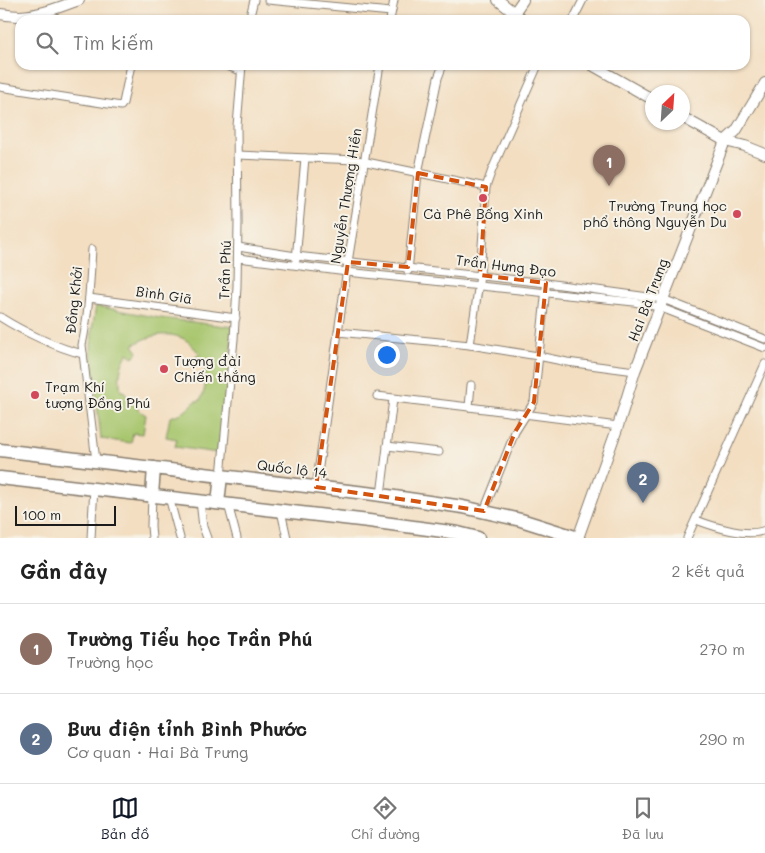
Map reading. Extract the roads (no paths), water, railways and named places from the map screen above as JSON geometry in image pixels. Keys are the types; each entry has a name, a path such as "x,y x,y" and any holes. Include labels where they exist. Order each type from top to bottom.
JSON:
{"highway":[{"name":"Quốc lộ 14","path":"0,450 381,495 463,507 521,520 578,538"},
{"path":"152,495 154,468"},
{"path":"220,476 223,504"},
{"path":"0,478 428,529 478,538"}],"street":[{"path":"26,15 47,11 79,0"},
{"path":"251,15 254,0"},
{"path":"268,0 382,15"},
{"path":"390,15 394,0"},
{"path":"498,0 517,15"},
{"path":"514,13 516,0"},
{"path":"514,13 523,0"},
{"path":"576,15 583,0"},
{"path":"0,14 15,16"},
{"path":"0,87 121,106 130,70"},
{"name":"Trần Phú","path":"220,476 236,318 238,258 237,155 241,70"},
{"name":"Nguyễn Thượng Hiền","path":"316,487 348,262 379,70"},
{"path":"407,277 418,173 441,70"},
{"path":"470,345 480,275 486,187 536,70"},
{"path":"601,70 645,95"},
{"name":"Hai Bà Trưng","path":"578,538 618,426 635,370 725,141 736,131 765,83"},
{"path":"690,121 725,141 765,154"},
{"path":"237,155 351,159 486,187"},
{"path":"295,265 305,158"},
{"name":"Trần Hưng Đạo","path":"238,247 296,256 629,293 765,339"},
{"name":"Đồng Khởi","path":"92,249 89,298 82,345 96,461"},
{"path":"238,258 478,286 634,302 661,303 765,348"},
{"path":"484,511 515,432 534,402 546,283"},
{"name":"Bình Giã","path":"89,298 236,318"},
{"path":"0,316 12,325 47,341 83,354"},
{"path":"338,332 470,345 567,362 635,370"},
{"path":"687,538 765,364"},
{"path":"469,407 471,385"},
{"path":"377,396 618,426"},
{"path":"381,495 393,399"},
{"path":"387,446 439,452"},
{"path":"91,538 94,488"},
{"path":"152,495 152,538"},
{"path":"169,497 180,538"},
{"path":"200,501 203,527 207,538"},
{"path":"223,504 237,538"},
{"path":"282,511 287,538"},
{"path":"696,520 739,535 755,536 765,530"}],"place":[{"name":"Trường Tiểu học Trần Phú","path":"609,186"},
{"name":"Cà Phê Bống Xinh","path":"483,198"},
{"name":"Trường Trung học phổ thông Nguyễn Du","path":"737,214"},
{"name":"Tượng đài Chiến thắng","path":"164,369"},
{"name":"Trạm Khí tượng Đồng Phú","path":"35,395"},
{"name":"Bưu điện tỉnh Bình Phước","path":"643,503"}]}
